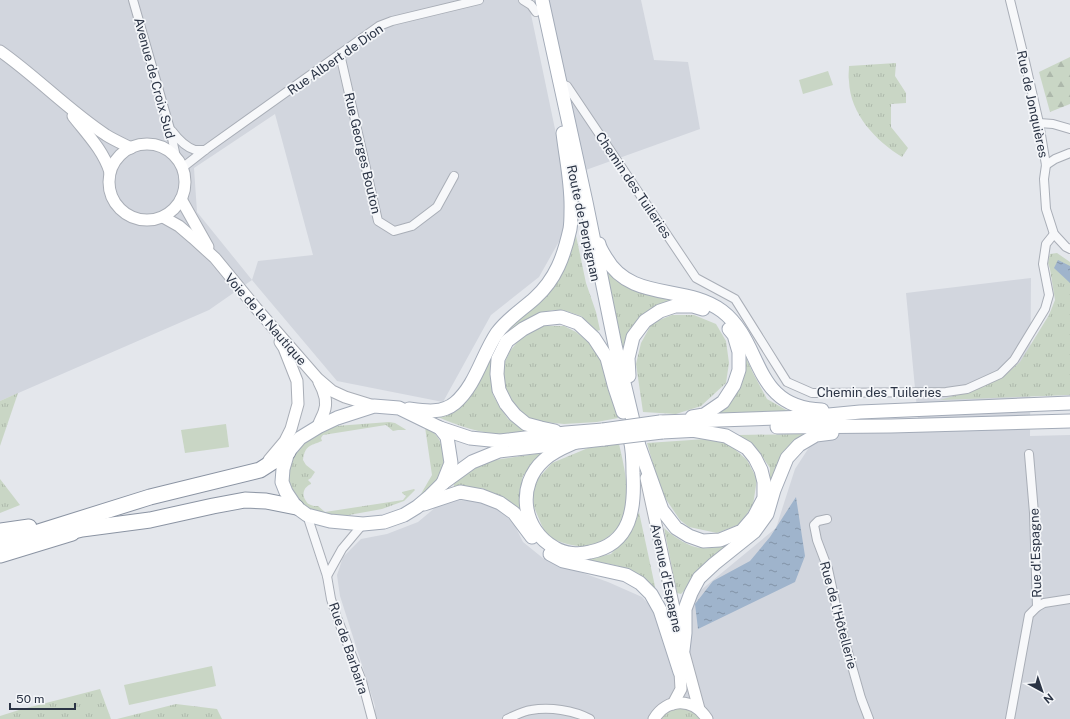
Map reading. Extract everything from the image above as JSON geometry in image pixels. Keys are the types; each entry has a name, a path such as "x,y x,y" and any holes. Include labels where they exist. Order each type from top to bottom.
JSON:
{"highway":[{"path":"0,555 150,497 260,470 288,452"},
{"path":"0,531 150,520 245,500 266,501 301,511"},
{"path":"0,545 80,525"}],"main road":[{"name":"Route de Perpignan","path":"537,4 560,83 586,202 629,419"},
{"name":"Route de Perpignan","path":"537,4 560,117 635,447"},
{"path":"560,117 571,194 571,228 560,265 548,285 510,319 498,332 465,393 454,404 442,410 424,411 374,406 337,418 300,438 288,452 283,469 282,482 286,492 301,511 330,521 363,524 384,522 404,515 417,507 443,483 472,462 499,451 578,441 603,434"},
{"path":"586,202 600,247 608,263 617,273 636,284 702,300 714,305 722,311 732,320 738,329 768,384 778,396 785,401 804,408 860,412"},
{"path":"629,419 628,358 633,337 645,321 660,311 675,306 693,306 708,310 722,321 734,335 739,352 739,370 734,386 723,402 704,415 661,427"},
{"path":"566,433 526,424 514,415 506,404 499,390 496,374 498,359 507,341 523,329 542,318 561,317 578,322 594,338 607,358 615,388 629,419"},
{"path":"399,408 440,428 470,438 500,441 566,433 603,434 661,427 860,412 1070,403"},
{"path":"692,430 746,427 891,426 1070,421"},
{"path":"683,650 685,609 699,578 754,532 766,514 787,458 799,445 816,435 891,426"},
{"path":"635,447 662,510 676,528 688,536 703,540 720,540 742,531 754,517 764,498 764,482 761,470 755,458 747,448 726,436 692,430 661,427"},
{"path":"440,428 447,437 451,463 443,483"},
{"path":"578,441 544,460 532,474 527,490 525,505 532,526 547,543 556,549 576,554 585,554 606,547 623,533 632,513 635,447"},
{"path":"417,507 460,492 482,496 500,503 514,513 536,542 547,552 563,561 626,575 640,583 651,594 660,610 680,672"}],"street":[{"name":"Avenue de Croix Sud","path":"133,0 170,129 176,157"},
{"name":"Rue Albert de Dion","path":"182,168 379,26 392,21 479,0"},
{"path":"523,0 531,5 537,4"},
{"name":"Rue de Jonquières","path":"1010,0 1039,123 1046,165 1044,179 1046,209 1054,234 1066,247 1070,249"},
{"path":"0,51 13,60 64,104 107,136 131,148"},
{"name":"Rue Georges Bouton","path":"340,54 378,221 394,231 412,226 437,207 454,176"},
{"name":"Chemin des Tuileries","path":"560,83 567,86 696,278 735,299 787,382 812,393 946,392 967,389 1000,374 1014,360 1045,309 1050,294 1043,264 1046,244 1054,234"},
{"path":"64,104 98,147 110,172"},
{"path":"1039,123 1053,124 1070,130"},
{"path":"170,129 179,140 186,145 195,150 205,150"},
{"path":"151,144 166,149 176,157 182,168 185,183 181,199 176,207 163,217 150,220 138,220 124,213 114,201 109,188 110,172 121,154 131,148 151,144"},
{"path":"1046,165 1055,159 1070,153"},
{"name":"Voie de la Nautique","path":"181,199 215,258"},
{"name":"Voie de la Nautique","path":"163,217 179,226 215,258 318,379 332,391 345,397 374,406"},
{"path":"260,470 285,441 292,429 298,404 297,381 284,348 270,324"},
{"name":"Voie de la Nautique","path":"318,379 325,394 325,411 318,427"},
{"name":"Avenue d'Espagne","path":"635,447 683,650 699,709"},
{"name":"Avenue d'Espagne","path":"635,447 680,672 681,689 672,704"},
{"name":"Rue d'Espagne","path":"1010,719 1029,615 1036,607 1034,513 1029,454"},
{"name":"Rue de Barbaira","path":"301,511 328,576 331,600 334,610 362,681 372,719"},
{"name":"Rue de l'Hôtellerie","path":"827,519 818,521 814,525 828,569 840,624 861,698 869,719"},
{"path":"328,576 342,549 363,524"},
{"path":"1036,607 1044,603 1070,599"},
{"path":"654,719 660,710 666,706 682,703 690,704 699,709 707,719"},
{"path":"507,719 530,710 553,709 572,712 590,719"}],"shaded area":[{"path":"0,0 528,0 569,196 566,229 539,277 491,315 443,402 337,381 252,280 209,310 0,401","holes":["275,114 313,255 258,261 252,280 197,212 194,168"]},
{"path":"545,0 641,0 654,60 688,62 700,129 583,171"},
{"path":"1031,278 1030,436 1070,435 1070,719 375,719 375,706 340,596 337,575 343,557 361,539 387,534 418,522 436,507 458,500 480,502 501,510 515,526 523,542 544,559 608,582 642,597 662,619 689,610 701,590 776,528 795,469 825,423 918,420 906,293"}],"green space":[{"path":"1070,57 1070,104 1050,112 1039,72"},
{"path":"896,63 895,76 906,93 906,103 891,104 891,127 908,148 902,157 874,135 859,115 850,93 849,66"},
{"path":"828,71 833,85 803,94 799,80"},
{"path":"574,226 586,283 596,312 600,330 597,331 581,316 566,311 553,310 537,314 492,364 491,381 493,395 508,419 527,432 514,434 487,433 461,426 436,416 449,412 501,336 534,305"},
{"path":"1057,253 1070,262 1070,395 940,400 964,393 1002,378 1020,362 1049,315 1055,300 1048,263 1050,254"},
{"path":"604,271 609,271 647,294 672,301 627,344 621,347"},
{"path":"672,315 694,315 716,324 726,341 729,363 726,383 701,406 676,414 643,412 636,364 641,343 652,323"},
{"path":"543,326 564,326 576,332 593,346 602,362 618,418 597,422 564,424 544,422 526,417 512,401 503,384 503,366 510,351 518,341 529,331"},
{"path":"742,349 767,399 788,411 713,416 722,407"},
{"path":"18,393 0,446 0,401"},
{"path":"389,422 395,423 406,430 393,431 386,425 323,435 321,438 322,441 311,445 305,451 303,460 306,465 315,472 308,480 311,484 305,489 304,498 312,506 318,506 325,512 403,500 406,496 402,492 414,489 415,490 404,501 382,509 338,517 312,510 294,496 288,483 291,460 300,447 312,436 327,428 336,426"},
{"path":"226,424 229,447 185,453 181,430"},
{"path":"425,427 432,431 440,441 444,455 442,469 435,483 418,499 432,475"},
{"path":"803,434 788,449 770,487 770,468 757,449 739,435"},
{"path":"706,439 729,444 747,460 757,479 753,505 740,524 717,533 689,527 680,520 661,492 647,443"},
{"path":"619,444 625,473 627,495 627,506 621,525 601,541 587,546 573,545 549,538 534,507 533,495 536,481 552,463 588,448"},
{"path":"543,453 523,476 519,494 522,511 482,488 454,488 454,484 478,465 495,460"},
{"path":"0,479 20,505 0,513"},
{"path":"639,512 656,591 641,576 633,571 615,565 584,560 611,554 633,529"},
{"path":"664,528 682,541 698,548 729,545 681,594 677,593"},
{"path":"212,666 216,686 129,705 124,685"},
{"path":"100,689 111,719 0,719 0,716 19,710"},
{"path":"176,704 217,709 222,719 117,719"},
{"path":"674,708 689,709 701,719 660,719 664,714"}],"water":[{"path":"1058,260 1070,266 1070,283 1054,268"},
{"path":"796,497 805,556 795,582 698,629 695,604 713,581 750,561 770,537"}]}
